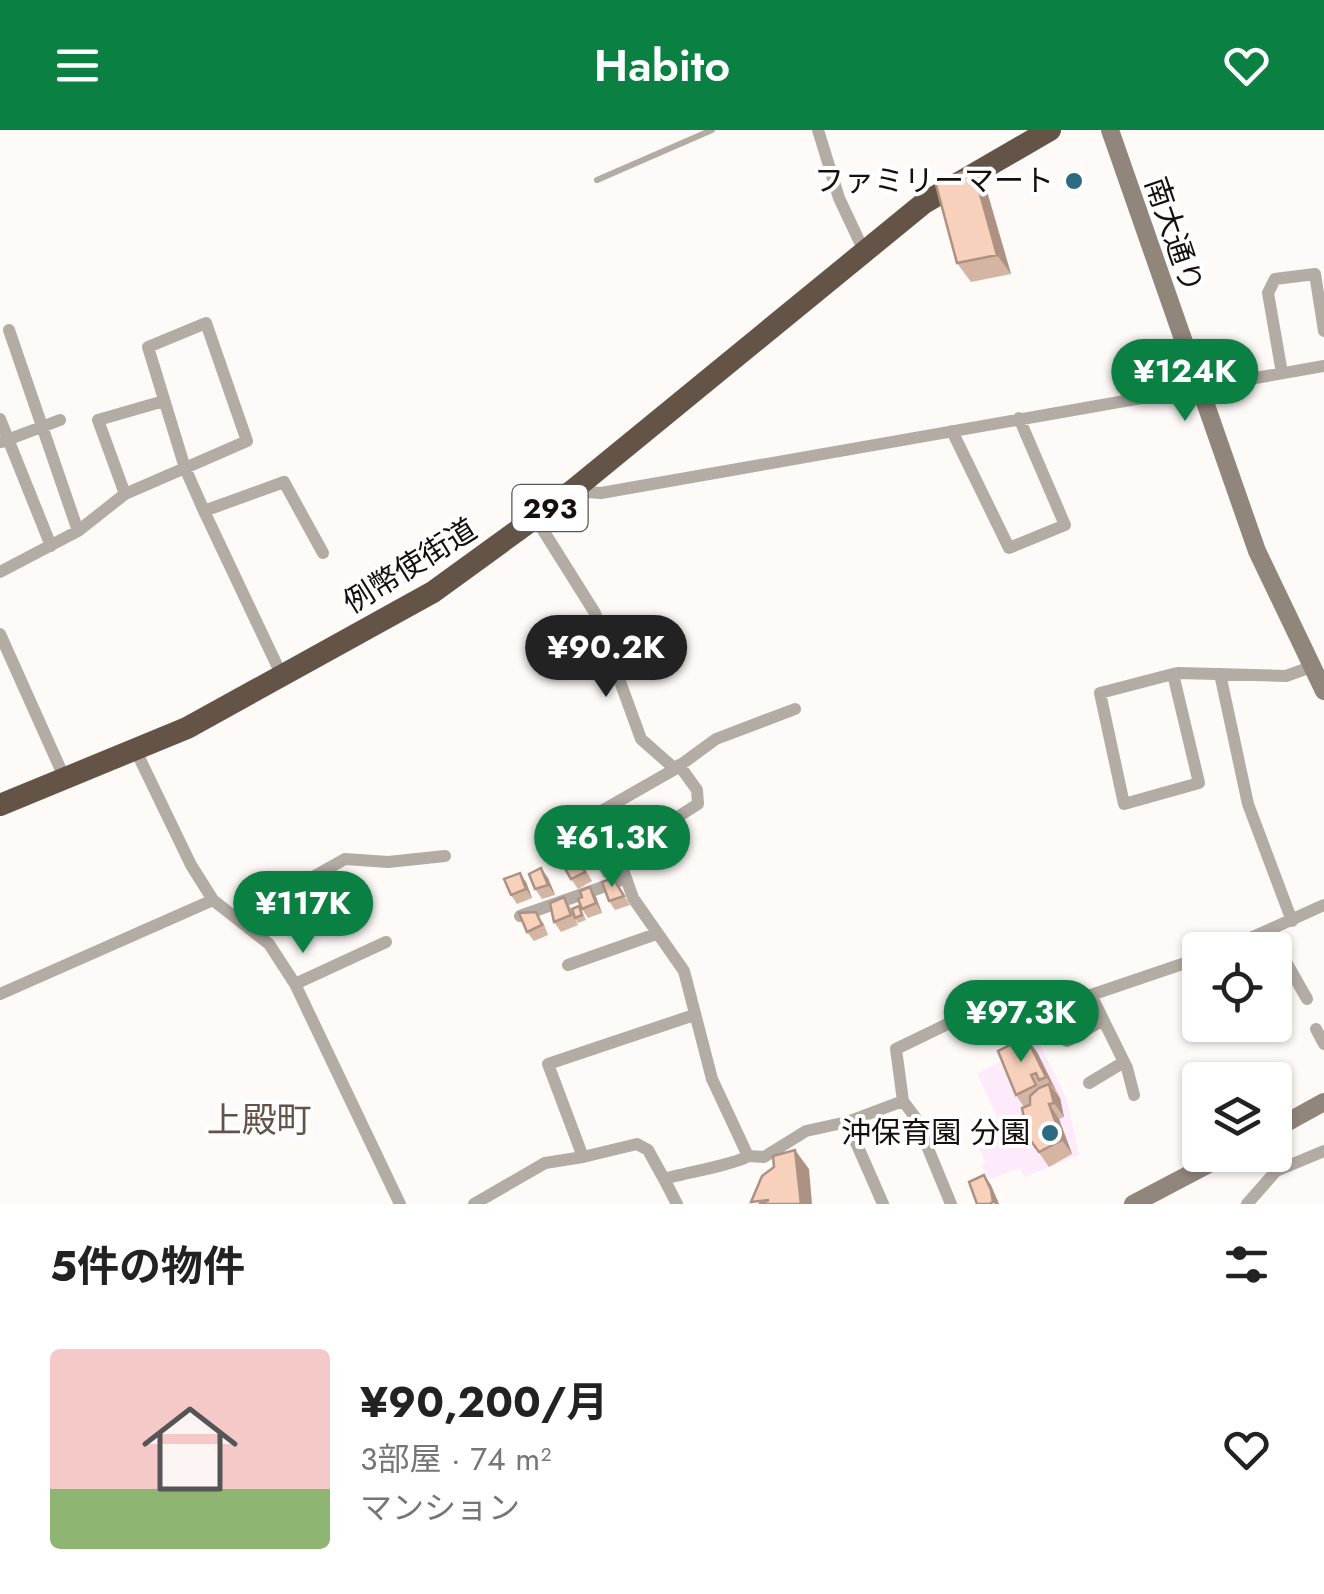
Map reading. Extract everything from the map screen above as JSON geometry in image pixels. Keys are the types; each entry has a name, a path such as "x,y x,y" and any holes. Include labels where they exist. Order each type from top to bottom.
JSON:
{"highway":[{"name":"例幣使街道","path":"0,805 136,752 283,678 433,592 572,491 864,249 962,177 1050,130"}],"street":[{"path":"818,130 839,198 864,249"},
{"name":"南大通り","path":"1110,130 1257,551 1324,691"},
{"path":"1282,373 1268,293 1274,279 1314,274 1324,331"},
{"path":"0,572 78,532 124,494 185,468 248,441 206,323 148,347 185,468 283,678"},
{"path":"8,330 78,532"},
{"path":"572,491 602,494 1324,366"},
{"path":"124,494 98,420 164,401"},
{"path":"952,430 1009,548 1065,525 1018,418"},
{"path":"0,419 4,441 50,546"},
{"path":"4,441 60,420"},
{"path":"204,512 284,482 323,554"},
{"path":"536,519 595,613 640,739 677,767 697,790 698,804 625,850 620,859 624,879 656,934 684,971 712,1079 748,1156"},
{"path":"0,634 65,779"},
{"path":"1173,674 1199,784 1124,804 1100,693 1173,674 1286,676 1311,667"},
{"path":"1220,674 1248,804 1292,920"},
{"path":"541,838 577,825 716,740 796,710"},
{"path":"136,752 191,866 213,900 269,944 295,984 400,1204"},
{"path":"249,925 310,877 346,860 388,862 445,856"},
{"path":"520,916 624,879"},
{"path":"0,994 213,900"},
{"path":"1268,932 1324,905"},
{"path":"568,965 656,934"},
{"path":"295,984 386,942"},
{"path":"951,1204 915,1117 903,1101 896,1050 1001,998 1091,995 1182,964"},
{"path":"1292,973 1307,999"},
{"path":"1091,995 1124,1062 1134,1095"},
{"path":"583,1157 548,1064 694,1015"},
{"path":"1066,1042 1104,1020"},
{"path":"1316,1029 1324,1044"},
{"path":"1089,1083 1124,1062"},
{"path":"664,1180 710,1164 743,1161 748,1156 764,1157 806,1131 847,1122 903,1101"},
{"path":"1292,1120 1324,1102"},
{"path":"847,1122 883,1204"},
{"path":"474,1204 545,1163 636,1144 648,1150 677,1204"},
{"path":"1247,1204 1276,1171 1324,1151"},
{"path":"1133,1204 1194,1172"}],"lane":[{"path":"597,180 712,130"}],"shaded area":[{"path":"1039,1042 1067,1100 1079,1155 1025,1177 1020,1168 990,1179 981,1165 986,1162 979,1149 1004,1132 977,1074"}],"building":[{"path":"973,169 997,255 957,263 935,181"},
{"path":"606,848 612,862 598,868 593,850"},
{"path":"575,854 585,872 571,879 561,862"},
{"path":"541,868 548,885 535,889 529,874"},
{"path":"520,873 526,889 511,895 504,879"},
{"path":"613,878 624,896 609,901 602,882"},
{"path":"590,887 596,903 582,909 580,891"},
{"path":"564,897 571,915 554,922 550,903"},
{"path":"579,906 582,915 575,918 572,909"},
{"path":"536,912 542,925 527,932 519,913"},
{"path":"1026,1037 1046,1077 1039,1080 1036,1073 1031,1075 1036,1085 1016,1095 998,1051"},
{"path":"1049,1084 1054,1103 1049,1104 1062,1140 1039,1152 1028,1137 1022,1108 1030,1105 1030,1096 1039,1088"},
{"path":"795,1150 801,1204 751,1202 762,1176 774,1167 773,1156"},
{"path":"984,1175 993,1202 977,1204 969,1182"}],"place":[{"name":"ファミリーマート","path":"1074,181"},
{"name":"沖保育園 分園","path":"1050,1133"}],"district":[{"name":"上殿町","path":"259,1120"}]}
